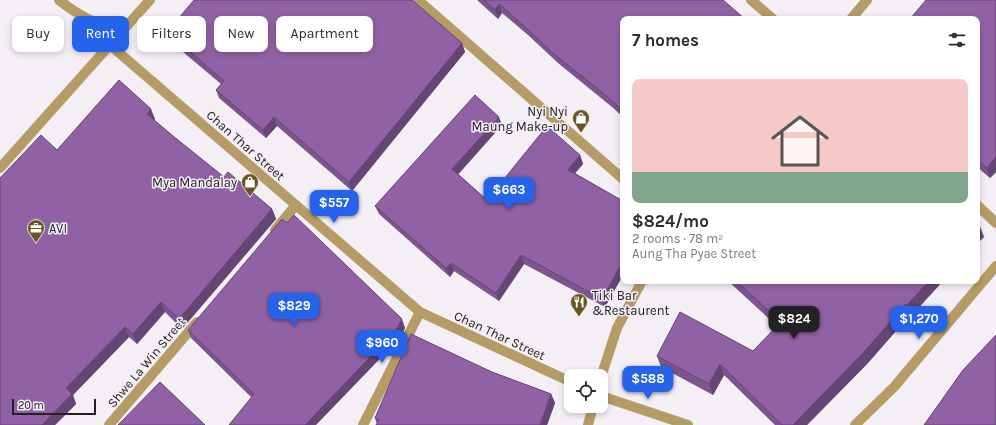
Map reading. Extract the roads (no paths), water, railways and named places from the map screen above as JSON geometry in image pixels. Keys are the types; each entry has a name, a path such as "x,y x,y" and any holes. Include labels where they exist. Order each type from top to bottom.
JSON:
{"street":[{"path":"59,0 82,16"},
{"path":"129,23 150,0"},
{"path":"418,0 620,176"},
{"path":"752,0 770,16"},
{"path":"854,16 867,0"},
{"path":"0,168 104,52"},
{"name":"Chan Thar Street","path":"118,52 420,312 564,379"},
{"path":"271,235 296,206"},
{"path":"980,208 996,223"},
{"path":"855,425 894,387 996,266"},
{"path":"604,369 617,328 640,284"},
{"name":"Shwe La Win Street","path":"109,425 205,312"},
{"path":"363,425 420,312"},
{"path":"608,398 688,425"},
{"path":"588,425 591,413"}],"place":[{"name":"Nyi Nyi Maung Make-up","path":"581,133"},
{"name":"Mya Mandalay","path":"250,197"},
{"name":"AVI","path":"36,243"},
{"name":"Tiki Bar &Restaurent","path":"579,317"}]}
